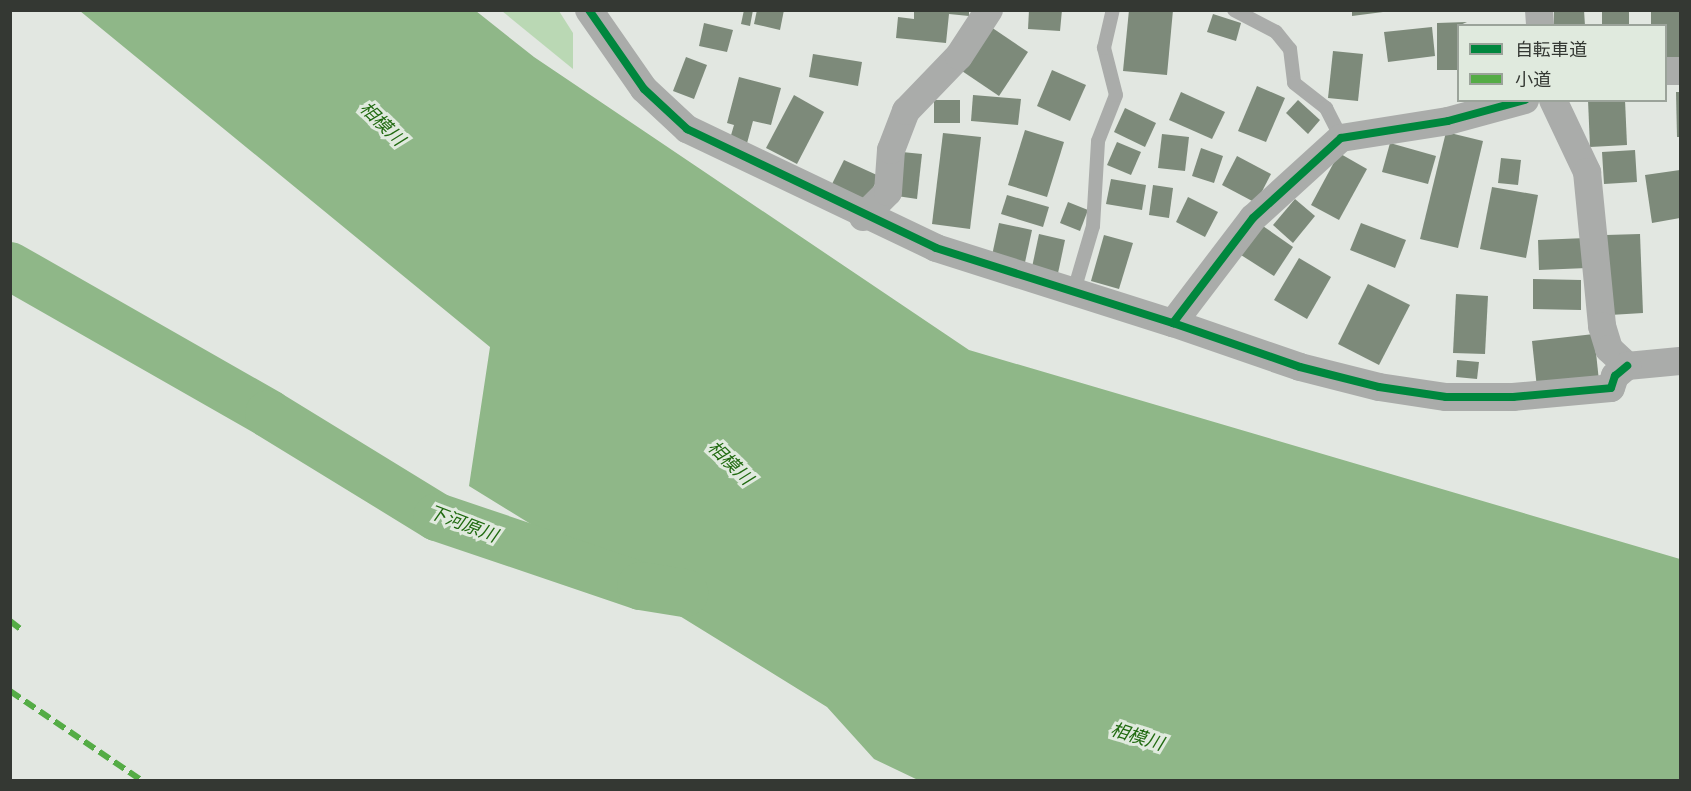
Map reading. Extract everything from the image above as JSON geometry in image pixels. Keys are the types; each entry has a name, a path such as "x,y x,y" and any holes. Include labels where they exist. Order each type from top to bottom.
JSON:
{"street":[{"path":"589,10 644,90 687,129 863,217 936,248 1073,294 1173,323 1319,372 1446,397 1513,397 1611,388 1614,376 1627,366 1680,361"},
{"path":"863,217 888,192 891,150 906,111 959,56 989,10"},
{"path":"1173,323 1253,218 1341,138 1448,121 1518,102"},
{"path":"1554,102 1587,172 1602,326 1610,349 1627,366"}],"lane":[{"path":"1073,294 1093,226 1098,141 1116,95 1104,48 1113,10"},
{"path":"1234,10 1276,32 1290,50 1294,83 1326,108 1341,138"}],"shaded area":[{"path":"502,11 559,11 573,33 573,69"}],"water":[{"name":"相模川","path":"80,11 476,11 534,57 969,350 1680,559 1680,780 918,780 874,759 827,707 469,486 490,347"}],"building":[{"path":"744,10 753,10 750,26 741,24"},
{"path":"757,10 784,10 780,30 754,24"},
{"path":"914,10 969,10 969,16 949,14 946,43 896,38 898,17 914,19"},
{"path":"1029,10 1062,10 1060,31 1028,29"},
{"path":"1129,10 1173,10 1167,75 1123,71"},
{"path":"1352,10 1383,10 1383,12 1352,16"},
{"path":"1554,10 1584,10 1585,24 1554,24"},
{"path":"1602,10 1629,10 1629,24 1602,24"},
{"path":"1651,10 1680,10 1680,58 1667,59 1667,24 1651,24"},
{"path":"1213,14 1241,23 1236,41 1207,32"},
{"path":"1467,22 1457,24 1457,70 1437,70 1437,23"},
{"path":"704,23 733,30 727,52 699,46"},
{"path":"991,27 1028,52 999,96 962,71"},
{"path":"1432,27 1435,56 1388,62 1384,32"},
{"path":"1333,51 1363,54 1358,101 1328,98"},
{"path":"813,54 862,62 858,86 809,77"},
{"path":"686,57 707,65 694,99 673,91"},
{"path":"1052,70 1086,85 1070,121 1037,106"},
{"path":"739,77 781,88 771,125 753,121 746,147 729,142 734,125 727,123"},
{"path":"1257,86 1285,98 1266,142 1238,131"},
{"path":"1181,92 1225,112 1212,139 1169,120"},
{"path":"1676,92 1680,92 1680,137 1677,137"},
{"path":"794,95 824,112 797,164 766,148"},
{"path":"973,95 1021,99 1018,125 971,121"},
{"path":"934,100 960,100 960,123 934,123"},
{"path":"1298,100 1320,120 1308,134 1286,113"},
{"path":"1588,102 1625,102 1627,145 1590,147"},
{"path":"1125,108 1156,123 1145,147 1114,132"},
{"path":"1025,130 1064,142 1047,197 1008,185"},
{"path":"1446,132 1483,141 1458,248 1420,239"},
{"path":"943,133 981,137 970,229 932,224"},
{"path":"1162,134 1189,137 1185,171 1158,168"},
{"path":"1117,142 1141,152 1131,175 1107,165"},
{"path":"1390,143 1436,156 1428,184 1382,172"},
{"path":"1201,148 1223,156 1214,183 1192,176"},
{"path":"1635,150 1637,182 1604,184 1602,152"},
{"path":"902,152 922,154 917,199 897,196"},
{"path":"1339,153 1367,169 1339,220 1311,205"},
{"path":"1237,156 1271,174 1256,203 1222,185"},
{"path":"1501,158 1521,160 1518,185 1498,183"},
{"path":"844,160 879,176 867,200 832,184"},
{"path":"1680,170 1680,218 1652,223 1645,175"},
{"path":"1111,179 1146,185 1142,210 1106,204"},
{"path":"1153,185 1173,188 1169,218 1149,215"},
{"path":"1492,187 1538,195 1526,258 1480,249"},
{"path":"1007,195 1049,207 1043,227 1001,214"},
{"path":"1188,197 1218,212 1205,237 1176,222"},
{"path":"1295,199 1315,216 1293,243 1273,225"},
{"path":"1068,202 1088,210 1080,231 1060,223"},
{"path":"999,223 1032,230 1024,267 991,260"},
{"path":"1361,223 1406,240 1395,268 1350,250"},
{"path":"1260,224 1293,247 1274,276 1241,255"},
{"path":"1039,234 1065,240 1057,278 1031,272"},
{"path":"1640,234 1643,313 1610,315 1606,235"},
{"path":"1104,235 1133,243 1119,289 1091,281"},
{"path":"1586,238 1587,268 1539,270 1538,240"},
{"path":"1299,258 1331,277 1307,319 1274,300"},
{"path":"1533,279 1581,280 1581,310 1533,309"},
{"path":"1368,284 1410,305 1379,365 1338,344"},
{"path":"1456,294 1488,296 1485,354 1453,353"},
{"path":"1594,334 1599,381 1537,388 1532,341"},
{"path":"1457,360 1479,362 1477,379 1456,377"}],"waterway":[{"name":"下河原川","path":"10,266 269,414 437,517 641,586 684,593"}],"marked path":[{"path":"10,621 22,630"},
{"path":"10,691 141,780"}],"cycle path":[{"path":"589,10 644,89 687,129 936,248 1173,323 1253,218 1341,138 1448,121 1518,102"},
{"path":"1173,323 1300,367 1379,387 1446,397 1513,397 1611,388 1615,376 1627,366"}]}
